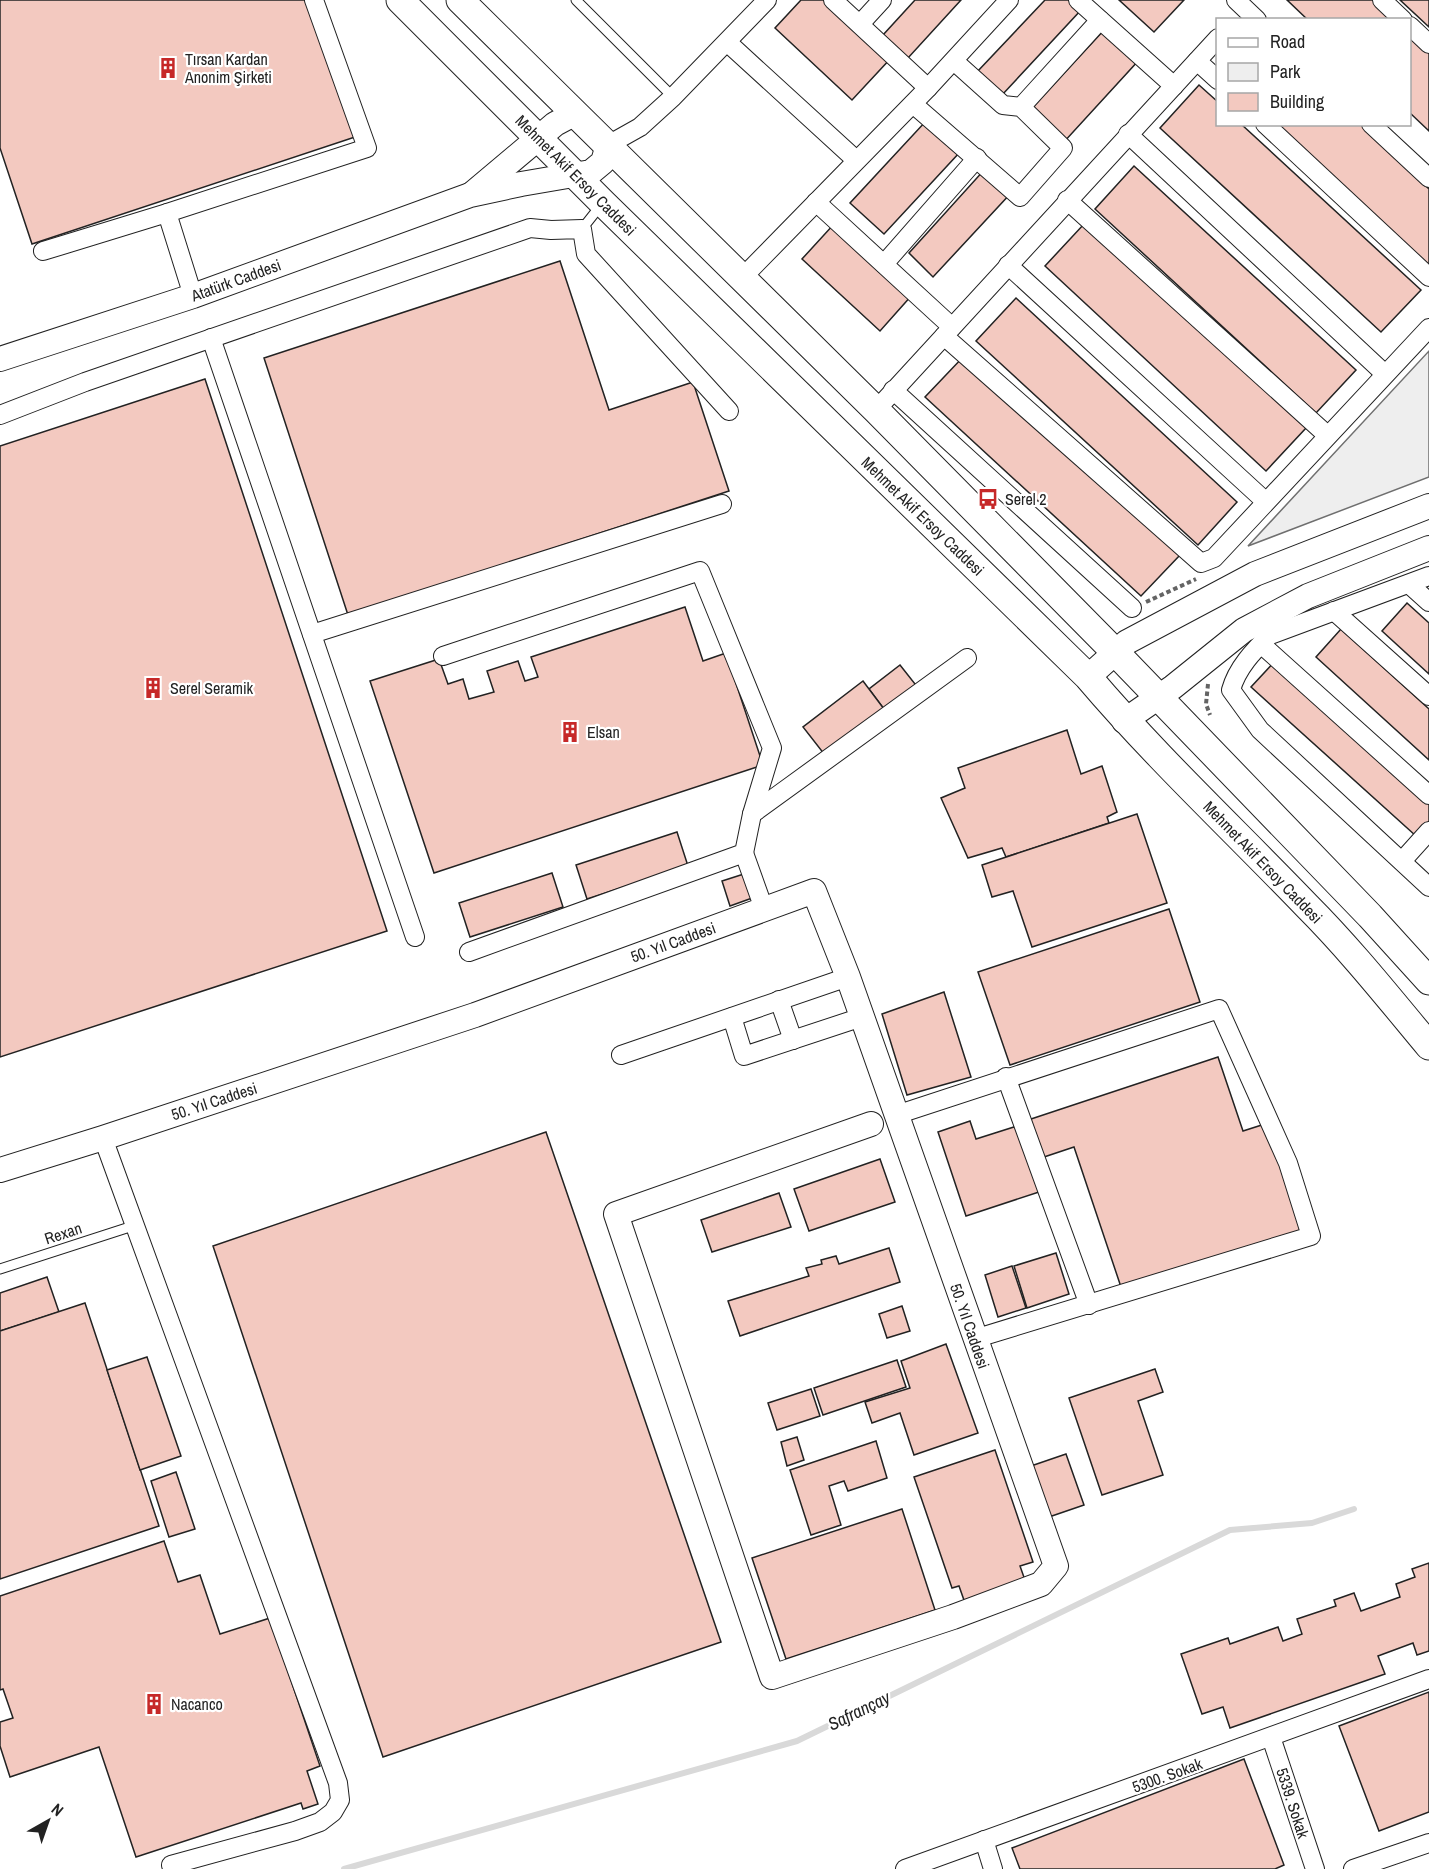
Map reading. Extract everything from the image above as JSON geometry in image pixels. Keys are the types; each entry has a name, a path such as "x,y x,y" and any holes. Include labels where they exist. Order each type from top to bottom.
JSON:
{"main road":[{"name":"Mehmet Akif Ersoy Caddesi","path":"400,0 603,203 1088,677 1124,721 1309,907 1429,1046"},
{"path":"460,0 876,410 1159,697 1370,916 1429,981"}],"street":[{"path":"43,251 367,148 314,0"},
{"path":"470,195 591,172 598,168 608,145 640,127 673,97 767,0"},
{"path":"833,0 928,88"},
{"path":"860,24 882,0"},
{"path":"742,278 913,104 1009,0"},
{"path":"1078,0 1174,86"},
{"path":"1382,0 1401,18"},
{"path":"1021,107 1100,20"},
{"path":"1411,27 1429,44"},
{"path":"876,410 1216,40"},
{"path":"727,42 856,160"},
{"path":"913,104 1020,197 1063,148 1021,107 1003,105 954,61"},
{"path":"1197,61 1216,78"},
{"path":"470,195 562,119 578,117"},
{"path":"1267,126 1429,277"},
{"path":"1373,126 1429,178"},
{"path":"1128,134 1385,374"},
{"path":"884,264 977,158"},
{"name":"Atatürk Caddesi","path":"0,359 193,296 470,195"},
{"path":"1067,200 1327,435"},
{"path":"816,202 884,264 948,332 1201,563 1214,558 1429,328"},
{"path":"167,213 193,296"},
{"path":"0,415 85,382 530,228 582,229 586,254 729,411"},
{"path":"1008,265 1265,501"},
{"path":"211,338 415,937"},
{"path":"893,390 1132,608"},
{"path":"312,634 722,504"},
{"path":"1088,677 1127,642 1255,574 1429,506"},
{"path":"1124,721 1159,697 1244,630 1308,596 1429,548"},
{"path":"443,656 700,571 772,748 752,814 744,853 764,909"},
{"path":"1429,576 1270,635 1252,653 1233,680 1231,690 1260,730 1429,887"},
{"path":"1409,584 1429,602"},
{"path":"1334,611 1429,696"},
{"path":"1261,644 1429,795"},
{"path":"752,814 967,658"},
{"path":"1402,861 1429,831"},
{"path":"469,952 744,853"},
{"name":"50. Yıl Caddesi","path":"0,1170 104,1138 475,1015 813,891 848,977 1056,1566 1041,1584 953,1617 772,1677 616,1214 872,1124"},
{"path":"621,1055 848,977"},
{"path":"779,1000 793,1040"},
{"path":"896,1115 1006,1077 1219,1009 1288,1163 1311,1236 974,1339"},
{"path":"732,1017 744,1056 862,1017"},
{"path":"1006,1077 1089,1305"},
{"path":"104,1138 334,1773 340,1800 333,1812 320,1822 171,1865"},
{"name":"5300. Sokak","path":"904,1869 1429,1679"},
{"name":"5339. Sokak","path":"1271,1737 1315,1869"},
{"path":"984,1840 993,1869"},
{"path":"1353,1869 1429,1843"}],"lane":[{"path":"576,0 673,97"},
{"path":"582,229 603,203"},
{"name":"Rexan","path":"0,1269 136,1225"}],"green space":[{"path":"1429,351 1429,477 1248,546"}],"building":[{"name":"Tırsan Kardan Anonim Şirketi","path":"0,0 313,0 358,136 32,244 0,148"},
{"path":"801,0 828,0 891,58 852,100 775,28"},
{"path":"915,0 961,0 908,58 883,35"},
{"path":"1045,0 1069,0 1081,10 1002,95 977,72"},
{"path":"1119,0 1184,0 1154,32"},
{"path":"1287,0 1373,0 1392,18 1306,18"},
{"path":"1400,0 1429,0 1429,27"},
{"path":"1105,29 1139,60 1063,143 1028,112"},
{"path":"1411,35 1429,52 1429,131 1411,114"},
{"path":"1199,85 1216,100 1216,126 1243,126 1421,290 1381,332 1160,128"},
{"path":"926,121 960,152 884,234 850,203"},
{"path":"1276,126 1362,126 1429,189 1429,267"},
{"path":"1134,166 1356,370 1316,413 1095,209"},
{"path":"985,169 1011,193 933,277 909,253"},
{"path":"834,224 912,295 880,331 802,259"},
{"path":"1084,224 1306,428 1266,471 1045,266"},
{"path":"560,261 609,410 693,382 729,491 348,615 264,358"},
{"path":"1016,298 1237,502 1198,545 976,341"},
{"path":"964,356 1180,555 1141,596 925,397"},
{"name":"Serel Seramik","path":"205,379 387,931 0,1057 0,446"},
{"path":"1407,603 1429,623 1429,674 1382,631"},
{"name":"Elsan","path":"685,607 703,661 726,653 763,765 434,873 370,681 439,659 448,684 463,679 469,699 494,692 487,671 518,661 525,681 538,677 531,657"},
{"path":"1341,629 1429,709 1429,760 1316,657"},
{"path":"1277,659 1429,797 1429,822 1416,836 1251,687"},
{"path":"900,665 919,689 887,713 869,689"},
{"path":"863,681 887,713 828,759 803,727"},
{"path":"1067,730 1081,774 1102,766 1117,812 1107,817 1109,823 1006,857 1002,848 968,858 941,798 965,788 958,768"},
{"path":"1137,814 1167,903 1032,947 1013,891 992,897 982,865"},
{"path":"677,832 688,866 587,899 576,865"},
{"path":"552,873 563,907 470,937 459,903"},
{"path":"747,873 755,897 730,906 722,881"},
{"path":"1169,909 1200,1002 1010,1065 978,972"},
{"path":"944,992 971,1077 907,1095 882,1014"},
{"path":"1218,1057 1243,1131 1268,1123 1304,1230 1122,1290 1074,1147 1041,1158 1028,1120"},
{"path":"970,1121 976,1139 1017,1126 1039,1192 966,1216 938,1132"},
{"path":"546,1132 721,1642 383,1757 213,1246"},
{"path":"880,1159 895,1202 809,1231 794,1189"},
{"path":"779,1193 791,1227 712,1252 701,1220"},
{"path":"889,1248 900,1282 740,1336 728,1301 809,1276 806,1268 822,1264 821,1260 836,1256 839,1264"},
{"path":"1056,1253 1069,1294 1027,1308 1014,1266"},
{"path":"1012,1266 1026,1308 998,1317 985,1275"},
{"path":"47,1277 59,1312 0,1331 0,1293"},
{"path":"85,1303 159,1526 0,1579 0,1331"},
{"path":"902,1306 910,1331 887,1338 879,1314"},
{"path":"946,1344 978,1433 914,1455 900,1413 872,1423 865,1402 910,1388 901,1361"},
{"path":"147,1357 181,1456 140,1470 107,1370"},
{"path":"897,1360 906,1387 823,1415 814,1388"},
{"path":"1155,1369 1163,1392 1138,1401 1163,1475 1102,1495 1069,1398"},
{"path":"811,1389 820,1416 777,1430 768,1403"},
{"path":"797,1437 804,1460 787,1466 781,1442"},
{"path":"876,1441 887,1478 848,1491 844,1481 829,1486 841,1525 811,1535 790,1470"},
{"path":"995,1450 1033,1562 1020,1566 1026,1583 965,1603 959,1586 952,1588 914,1477"},
{"path":"1066,1454 1084,1505 1046,1518 1028,1467"},
{"path":"176,1472 195,1529 169,1537 151,1481"},
{"path":"902,1509 935,1610 786,1659 752,1558"},
{"name":"Nacanco","path":"164,1541 178,1582 200,1575 220,1634 270,1618 320,1766 307,1771 318,1804 303,1809 301,1803 136,1857 99,1747 10,1777 0,1746 0,1722 13,1718 3,1689 0,1690 0,1596"},
{"path":"1429,1563 1429,1651 1417,1655 1413,1643 1378,1656 1385,1674 1230,1728 1223,1707 1202,1714 1181,1654 1228,1638 1230,1644 1278,1627 1283,1641 1302,1634 1297,1619 1336,1606 1334,1600 1354,1593 1361,1611 1400,1597 1396,1584 1415,1577 1412,1569"},
{"path":"1429,1692 1429,1812 1379,1831 1339,1726"},
{"path":"1244,1759 1284,1865 1275,1869 1020,1869 1012,1848"}],"waterway":[{"name":"Safrançay","path":"344,1869 797,1741 1230,1530 1312,1523 1354,1509"}],"place":[{"name":"Tırsan Kardan Anonim Şirketi","path":"168,68"},
{"name":"Serel 2","path":"988,499"},
{"name":"Serel Seramik","path":"153,688"},
{"name":"Elsan","path":"570,732"},
{"name":"Nacanco","path":"154,1704"}]}
